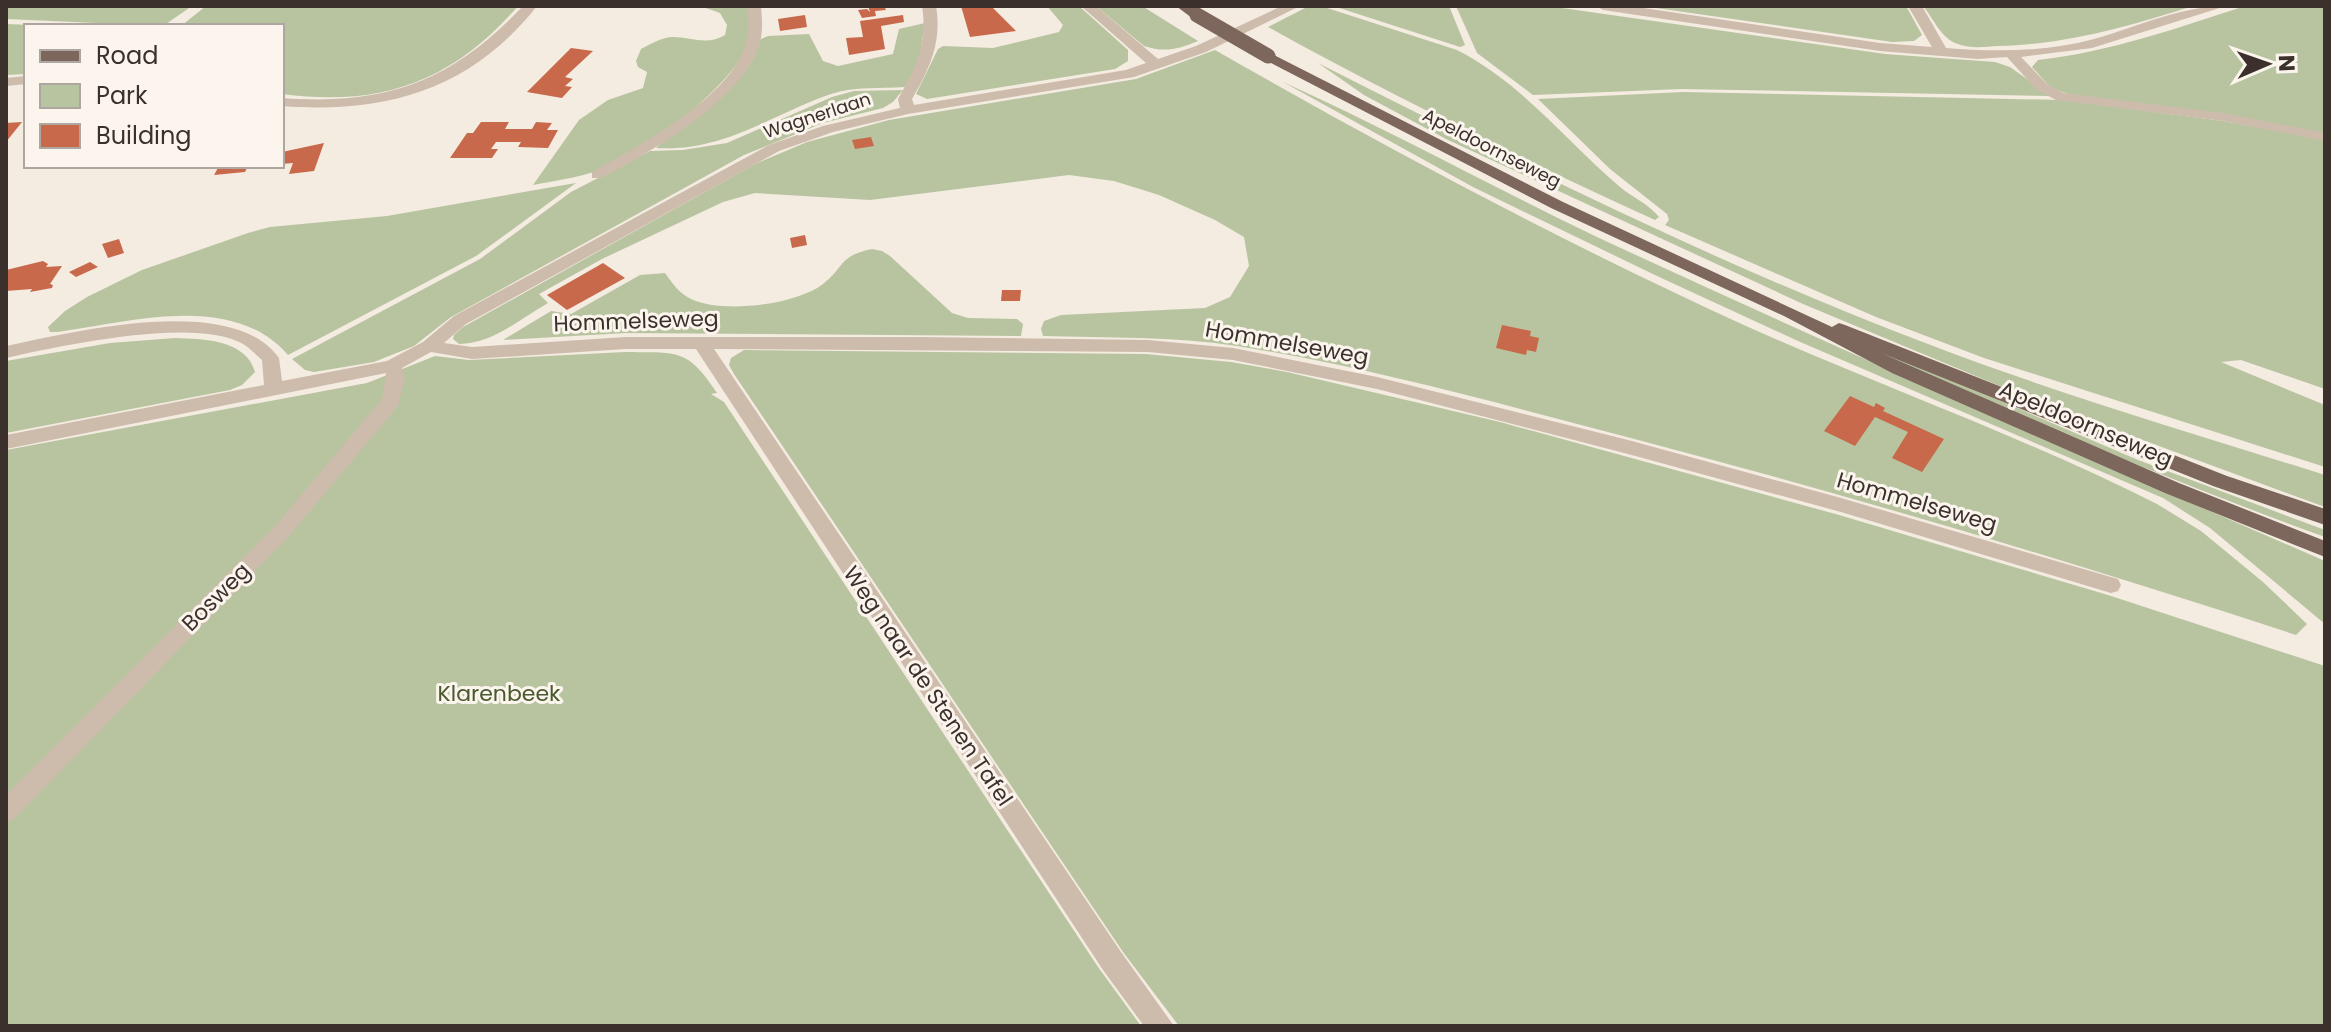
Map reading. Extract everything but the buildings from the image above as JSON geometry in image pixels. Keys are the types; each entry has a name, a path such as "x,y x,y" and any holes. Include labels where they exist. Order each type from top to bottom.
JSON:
{"main road":[{"name":"Apeldoornseweg","path":"1183,6 1389,121 1557,205 1790,312 1898,369 2172,488 2325,549"},
{"name":"Apeldoornseweg","path":"1790,312 1866,338 2205,476 2325,517"}],"street":[{"path":"284,102 322,107 354,105 383,101 424,88 475,58 530,6"},
{"path":"597,175 662,139 724,85 751,50 754,6"},
{"path":"908,110 905,99 926,65 931,48 929,6"},
{"path":"1088,6 1157,66"},
{"name":"Wagnerlaan","path":"392,366 429,346 460,320 750,159 828,129 908,110 1129,74 1201,49 1293,6"},
{"path":"1603,6 1880,47 1942,53 2011,54 2092,44 2219,6"},
{"path":"1915,6 1942,53"},
{"path":"2011,54 2042,87 2061,97 2223,117 2325,137"},
{"path":"6,352 146,329 216,329 237,334 260,349 274,365 277,374 274,390"},
{"name":"Hommelseweg","path":"429,346 472,353 625,343 1101,345 1148,346 1247,357 1377,383 1628,447 1841,505 2111,585"},
{"name":"Weg naar de Stenen Tafel","path":"701,343 1103,948 1161,1026"},
{"path":"6,442 392,366"},
{"name":"Bosweg","path":"6,811 283,530 330,476 391,401 396,377 392,366"}],"green space":[{"path":"6,6 192,6 166,24 6,19"},
{"path":"206,6 518,6 467,54 440,71 383,92 351,96 284,94 284,24 184,24"},
{"path":"700,6 748,6 746,49 719,85 657,138 613,164 587,174 533,185 579,120 608,100 643,88 647,72 638,67 636,61 641,49 669,37 706,40 725,35 727,25 720,13"},
{"path":"1047,6 1079,6 1128,50 1128,61 1115,69 927,99 916,94 938,49 943,46 993,48 1059,32 1063,25"},
{"path":"1096,6 1142,6 1198,41 1171,49 1144,46"},
{"path":"1309,6 1321,6 1457,50 1480,63 1523,95 1620,187 1659,217 1655,220 1508,151 1268,27"},
{"path":"1333,6 1449,6 1465,45 1460,47"},
{"path":"1456,6 1548,6 1885,54 1995,62 2010,67 2051,96 1681,89 1533,95 1477,53"},
{"path":"1642,6 1906,6 1922,35 1914,41 1892,42"},
{"path":"1923,6 2193,6 2073,38 1976,47 1949,40"},
{"path":"2245,6 2325,6 2325,134 2073,96 2050,87 2032,67 2038,60 2117,45"},
{"path":"925,23 918,66 905,87 840,91 726,138 681,148 656,148 753,56 761,39 809,34 823,61 838,66 893,54 899,29"},
{"path":"6,24 24,25 24,74 6,75"},
{"path":"1215,50 1477,194 1611,262 1746,326 2056,456 2157,504 2201,531 2263,582 2307,624 2296,635 1889,509 1390,376 1213,343 1043,336 1041,329 1044,321 1061,315 1205,308 1230,297 1249,266 1244,237 1159,195 1114,181 1069,175 870,200 755,193 723,202 602,259 539,294 548,303 494,335 471,343 459,344 453,339 463,327 755,164 807,142 889,120 1136,79"},
{"path":"1318,63 1619,212 1850,313 2026,380 2325,475 2325,507 2031,399 1803,304 1446,139 1364,95"},
{"path":"1283,82 1687,279 2325,561 2325,624 2210,528 2163,498 1798,341 1657,276 1473,187"},
{"path":"903,90 883,108 823,123 744,155 451,317 414,346 374,362 314,372 305,370 292,359 480,259 571,192 650,151 683,150 727,143 832,97 854,91"},
{"path":"1683,92 2062,100 2223,121 2325,140 2325,389 2241,360 2221,362 2325,405 2325,467 1984,358 1876,317 1665,225 1669,220 1667,214 1610,169 1538,99"},
{"path":"576,183 476,256 288,355 265,335 239,323 210,317 148,318 57,332 50,332 48,327 87,297 142,270 270,227 387,216"},
{"path":"872,249 890,256 952,313 968,318 1017,319 1023,324 1021,336 626,333 503,340 551,311 571,314 640,275 665,273 683,294 704,304 758,305 811,291 830,278 847,259"},
{"path":"175,338 210,340 233,347 250,361 255,372 242,385 230,390 6,433 6,361 110,343"},
{"path":"1859,345 1898,357 2138,460 2325,530 2325,537 2032,421"},
{"path":"744,350 1146,354 1231,362 1287,372 1500,422 1839,515 2108,595 2325,666 2325,1026 1179,1026 1123,952 734,374 729,365 731,358"},
{"name":"Klarenbeek","path":"625,352 679,356 697,367 707,378 717,393 711,394 724,402 1098,967 1141,1026 6,1026 6,450 367,383 435,356 469,360"}]}
